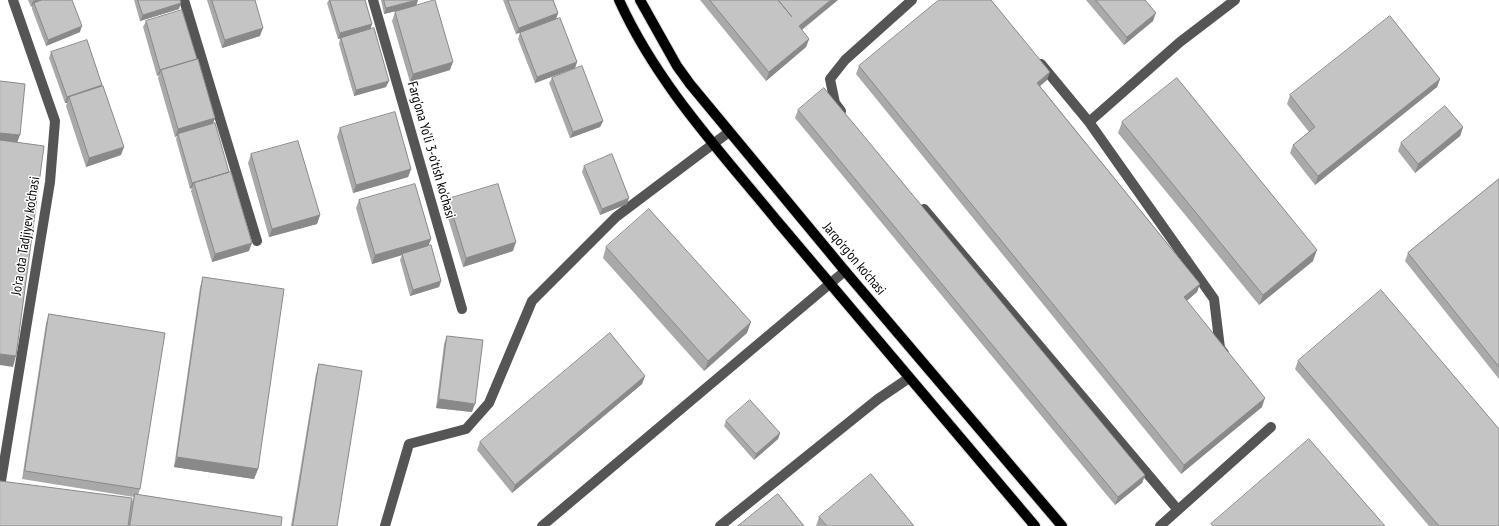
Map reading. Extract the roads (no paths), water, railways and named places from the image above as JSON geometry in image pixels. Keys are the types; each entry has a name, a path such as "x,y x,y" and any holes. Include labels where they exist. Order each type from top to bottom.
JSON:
{"main road":[{"path":"620,0 638,36 661,76 674,95 829,284 1035,526"},
{"name":"Jarqo'rg'on ko'chasi","path":"640,0 677,66 729,132 1062,526"}],"street":[{"name":"Jo'ra ota Tadjiyev ko'chasi","path":"1,481 50,182 55,121 13,0"},
{"path":"184,0 257,241"},
{"name":"Farg'ona Yo'li 3-o'tish ko'chasi","path":"373,0 462,309"},
{"path":"851,122 835,103 830,79 845,60 912,0"},
{"path":"1090,122 1180,42 1235,0"},
{"path":"1033,55 1090,122 1214,299 1220,348 1230,361"},
{"path":"386,526 409,444 466,429 489,404 532,302 616,217 729,132"},
{"path":"917,200 1178,510"},
{"path":"542,526 845,271"},
{"path":"720,526 878,399 909,378"},
{"path":"1160,526 1271,427"}]}
